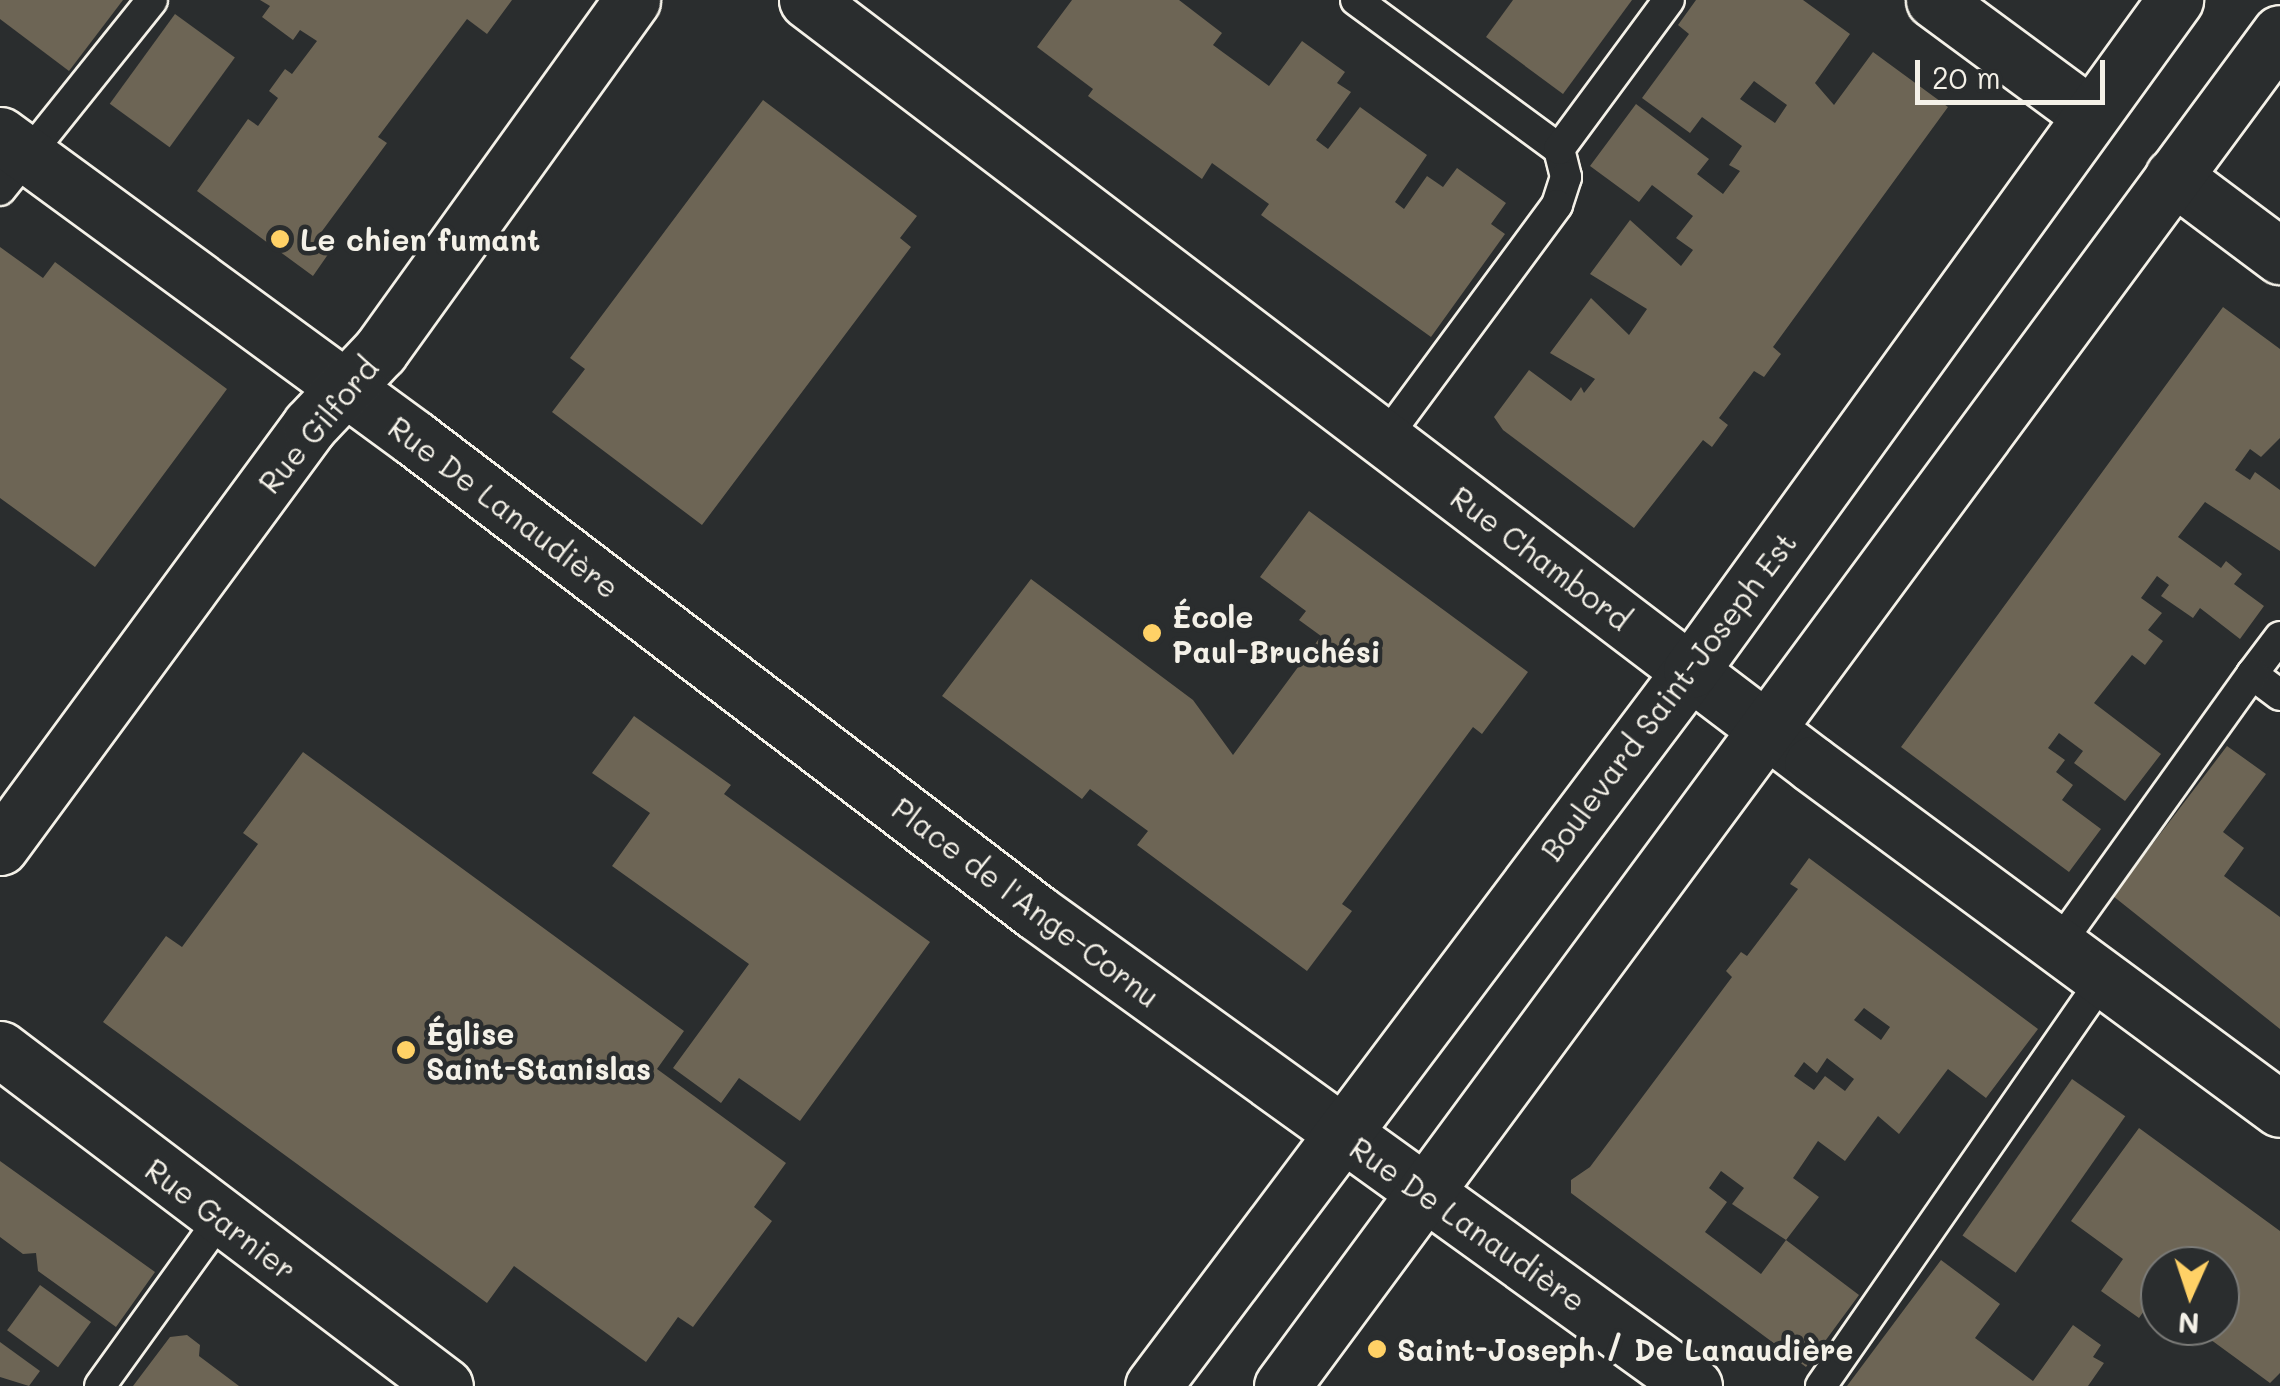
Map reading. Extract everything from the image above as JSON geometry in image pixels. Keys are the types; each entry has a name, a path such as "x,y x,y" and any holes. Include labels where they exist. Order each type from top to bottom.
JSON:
{"street":[{"name":"Rue Gilford","path":"0,848 310,425 380,351 632,0"},
{"name":"Rue Chambord","path":"807,0 1765,728 2280,1110"},
{"path":"1934,0 2090,115"},
{"name":"Boulevard Saint-Joseph Est","path":"1153,1386 1690,670 2175,0"},
{"path":"1282,1386 2280,33"},
{"name":"Rue De Lanaudière","path":"9,160 344,390 716,668"},
{"path":"2173,176 2280,256"},
{"name":"Place de l'Ange-Cornu","path":"716,668 1339,1133"},
{"name":"Rue Garnier","path":"0,1049 220,1220 445,1386"},
{"name":"Rue De Lanaudière","path":"1339,1133 1694,1386"}],"lane":[{"path":"9,160 152,0"},
{"path":"1356,0 1560,149 1566,177 1557,205 1385,438"},
{"path":"1560,149 1669,0"},
{"path":"2059,944 2280,636"},
{"path":"2252,674 2280,695"},
{"path":"1821,1386 2104,978"},
{"path":"100,1386 220,1220"}],"building":[{"path":"0,0 123,0 69,71 0,19"},
{"path":"260,0 512,0 487,34 467,19 378,137 387,143 314,242 329,253 313,276 197,191 248,119 258,126 278,98 269,91 285,69 292,74 317,41 300,30 293,40 262,17 270,6"},
{"path":"1072,0 1179,0 1222,33 1213,45 1269,86 1302,41 1345,72 1337,83 1351,92 1316,140 1328,149 1360,107 1427,155 1395,202 1404,209 1427,176 1443,187 1457,168 1506,203 1491,224 1505,234 1431,337 1261,215 1269,204 1212,163 1202,179 1088,96 1093,89 1037,47"},
{"path":"1513,0 1632,0 1563,94 1486,37"},
{"path":"1696,0 1803,0 1850,34 1815,83 1834,105 1873,52 1948,107 1773,347 1781,354 1764,377 1754,371 1719,418 1728,425 1712,447 1703,440 1634,528 1503,430 1494,417 1529,370 1571,401 1581,387 1584,393 1595,379 1550,353 1591,298 1629,335 1647,309 1590,274 1630,220 1681,266 1693,250 1676,238 1693,216 1652,185 1639,202 1590,166 1636,104 1709,159 1697,174 1723,194 1740,171 1729,165 1742,146 1702,117 1690,133 1642,98 1689,34 1678,25","holes":["1754,81 1787,105 1775,123 1740,99"]},
{"path":"175,14 235,57 170,147 110,104"},
{"path":"763,100 917,216 900,238 911,247 702,525 552,412 585,369 570,358"},
{"path":"0,247 43,278 55,262 227,389 95,567 0,498"},
{"path":"2223,307 2280,349 2280,438 2261,457 2250,449 2235,470 2250,480 2255,472 2280,490 2280,551 2205,502 2178,537 2221,568 2226,561 2242,574 2234,584 2264,606 2240,639 2200,608 2193,618 2161,596 2169,585 2157,576 2141,598 2162,613 2148,630 2163,641 2145,665 2132,655 2094,703 2161,754 2125,801 2074,763 2083,751 2059,733 2048,748 2065,760 2056,772 2073,785 2062,800 2101,829 2069,872 1901,747"},
{"path":"1309,511 1528,672 1482,734 1473,727 1342,904 1352,911 1307,971 1137,845 1148,831 1090,789 1082,799 942,696 1031,579 1193,700 1233,755 1321,636 1299,620 1306,611 1260,577"},
{"path":"634,716 731,785 724,794 930,942 800,1121 739,1078 721,1103 673,1068 749,964 612,866 650,813 592,773"},
{"path":"2227,746 2266,774 2223,832 2244,848 2224,876 2280,917 2280,1029 2113,896"},
{"name":"Église Saint-Stanislas","path":"303,752 684,1031 657,1069 786,1163 754,1207 772,1221 693,1327 678,1317 646,1362 514,1266 487,1303 103,1022 166,936 182,947 258,844 243,833"},
{"path":"1809,858 2038,1029 1986,1098 1948,1069 1899,1134 1878,1116 1845,1161 1818,1141 1793,1178 1819,1197 1786,1240 1859,1295 1806,1367 1571,1193 1571,1180 1590,1167 1732,977 1726,971 1741,952 1747,956 1798,889 1790,884","holes":["1864,1008 1890,1027 1881,1040 1854,1020","1827,1058 1854,1079 1845,1091 1825,1076 1814,1090 1794,1076 1804,1062 1817,1073","1721,1171 1744,1188 1732,1204 1786,1240 1761,1274 1705,1232 1727,1202 1709,1188"]},
{"path":"2072,1079 2125,1116 2016,1273 1962,1235"},
{"path":"2139,1128 2280,1231 2280,1373 2270,1383 2219,1346 2240,1346 2240,1246 2140,1246 2139,1318 2101,1291 2123,1259 2071,1221"},
{"path":"0,1161 155,1272 116,1327 38,1271 36,1253 23,1254 0,1237"},
{"path":"1941,1260 2000,1304 1975,1338 2033,1381 2073,1325 2101,1345 2093,1357 2104,1363 2088,1386 1847,1386"},
{"path":"40,1285 91,1322 58,1367 7,1330"},
{"path":"187,1335 200,1345 199,1356 239,1386 133,1386 170,1337"},
{"path":"0,1342 40,1371 29,1386 0,1377"}],"place":[{"name":"Le chien fumant","path":"280,239"},
{"name":"École Paul-Bruchési","path":"1152,633"},
{"name":"Église Saint-Stanislas","path":"406,1050"},
{"name":"Saint-Joseph / De Lanaudière","path":"1377,1349"}]}
